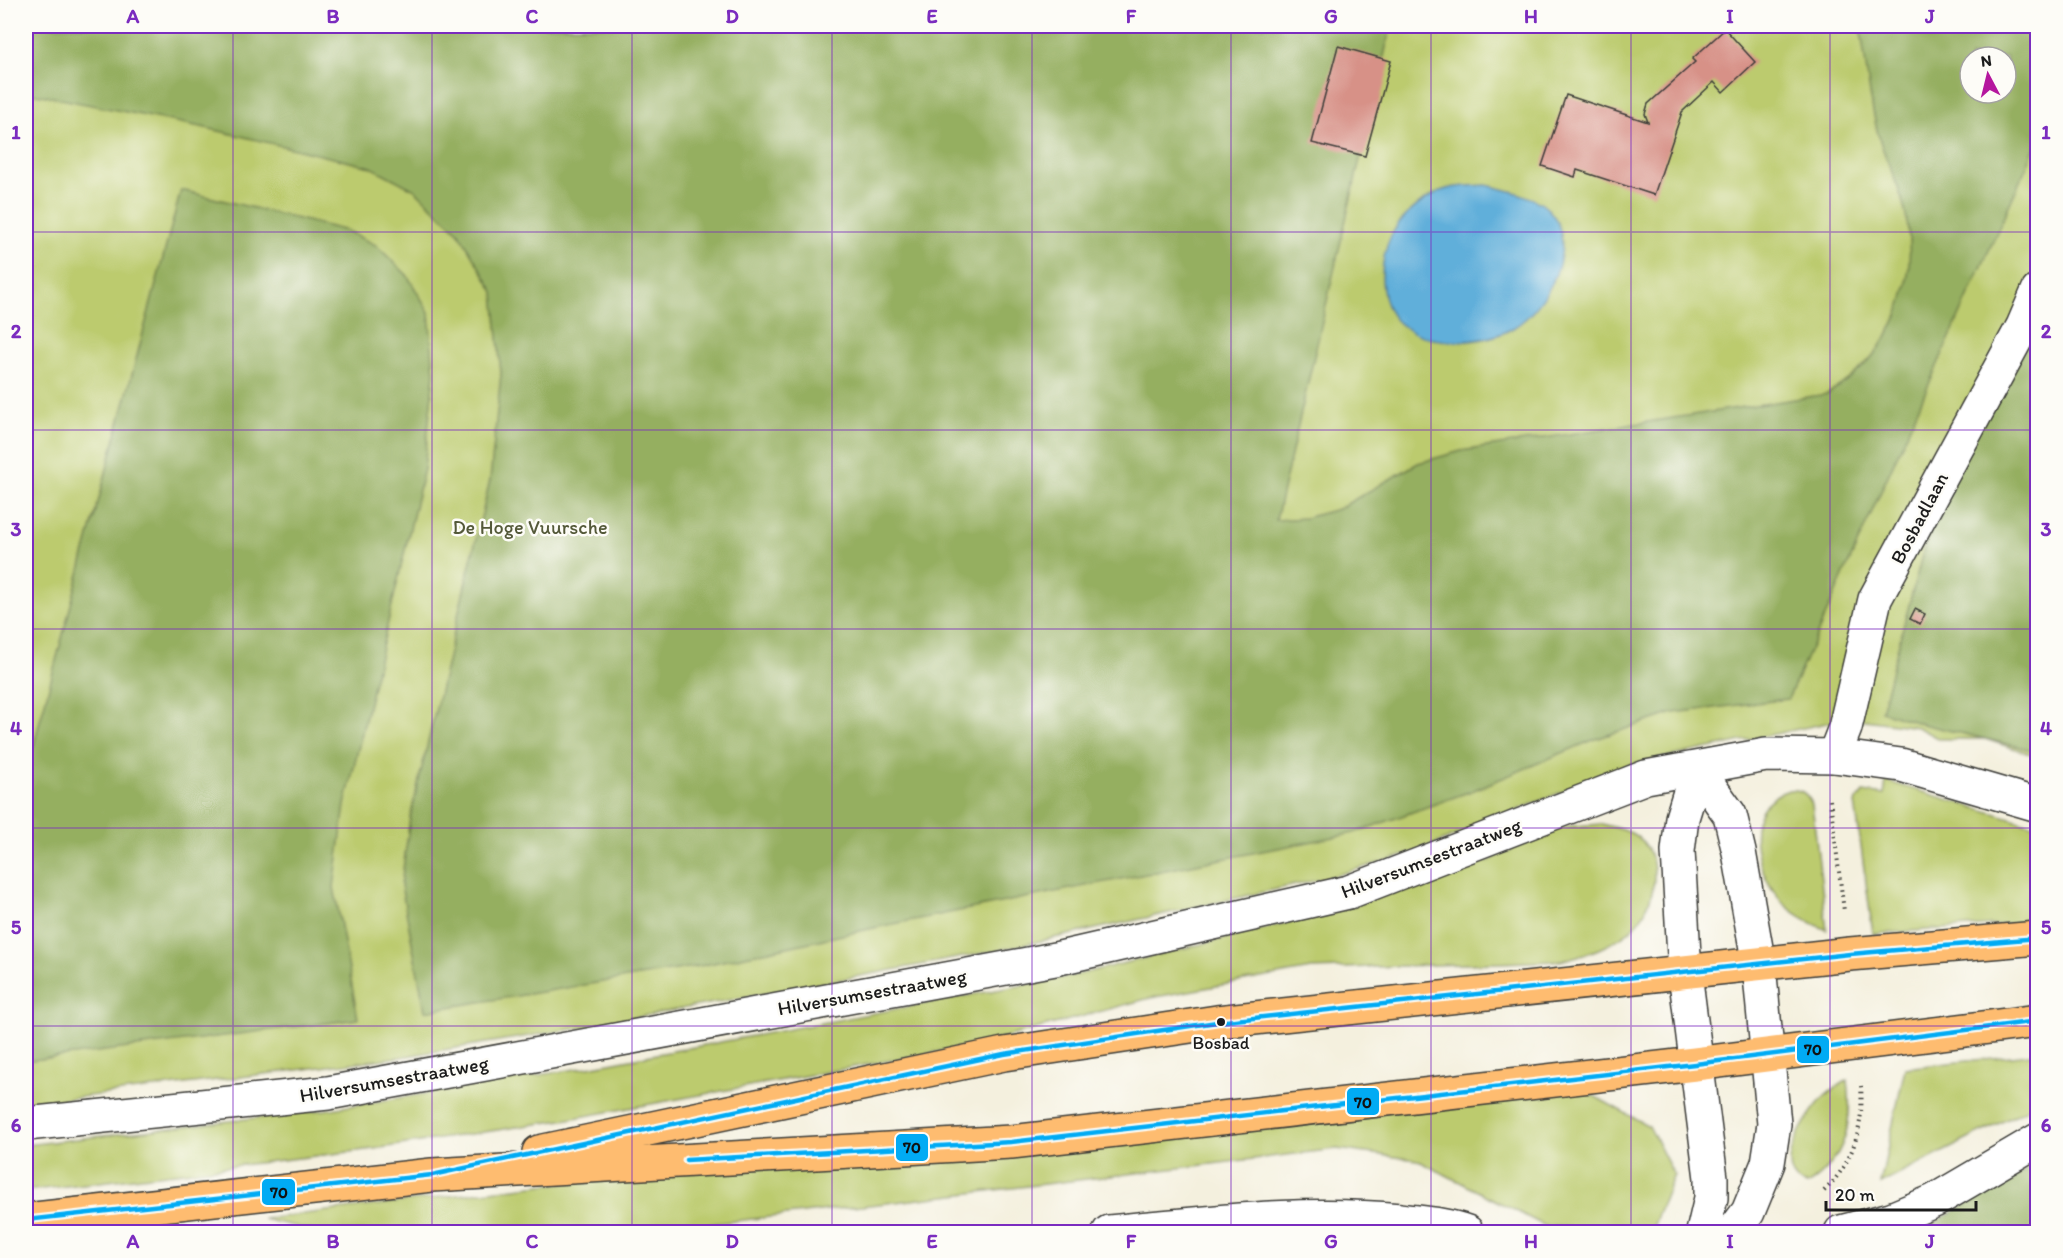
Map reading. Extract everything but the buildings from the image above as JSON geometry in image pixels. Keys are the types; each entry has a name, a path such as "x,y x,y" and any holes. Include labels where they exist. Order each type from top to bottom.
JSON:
{"main road":[{"path":"432,1175 1004,1054 1217,1022 2037,938"},
{"path":"26,1220 432,1175 1011,1142 1695,1064 2037,1021"}],"street":[{"name":"Bosbadlaan","path":"1834,756 1845,728 1875,599 2023,326 2037,291"},
{"name":"Hilversumsestraatweg","path":"26,1124 328,1093 1055,959 1349,891 1646,777 1766,755 1834,756 1901,765 2037,805"},
{"path":"1697,769 1730,815 1740,852 1759,965 1769,1055 1774,1124 1768,1163 1748,1212 1733,1233"},
{"path":"1697,769 1682,818 1678,851 1685,973 1711,1178 1711,1198 1703,1233"},
{"path":"1840,1233 1890,1219 1934,1201 2037,1140"},
{"path":"1109,1233 1287,1215 1379,1218 1449,1226 1467,1233"}],"green space":[{"name":"De Hoge Vuursche","path":"26,26 2037,26 2037,756 1985,739 1939,739 1917,727 1850,718 1625,766 1413,853 1323,879 995,951 578,1028 401,1057 26,1104"},
{"path":"26,26 1391,26 1276,520 1305,518 1338,509 1418,463 1461,451 1827,394 1850,378 1869,360 1885,339 1897,316 1905,292 1909,266 1909,239 1905,211 1878,134 1860,26 2037,26 2037,143 1788,699 1673,713 1593,740 1474,790 1354,833 883,926 700,966 425,1011 401,885 410,818 490,480 501,374 494,292 459,233 415,190 371,167 206,128 26,92"},
{"path":"181,190 347,231 376,245 407,275 429,312 434,374 424,469 345,805 334,887 358,1019 26,1061 26,753 31,755"},
{"path":"2037,295 2037,751 1922,724 1881,711 1929,529"},
{"path":"1886,781 2037,826 2037,922 1873,934 1855,803 1863,792 1884,795"},
{"path":"1789,790 1803,792 1812,804 1827,930 1804,918 1783,903 1764,874 1758,858 1757,824 1762,810 1773,798"},
{"path":"1602,824 1629,832 1644,843 1651,855 1654,869 1654,883 1650,898 1637,924 1619,939 1587,953 1560,961 1311,969 1150,998 980,1044 569,1119 374,1149 26,1191 26,1145 331,1109 588,1067 1076,975 1339,910 1490,860 1560,827"},
{"path":"2037,1053 2037,1104 1880,1184 1905,1068"},
{"path":"1848,1080 1848,1126 1844,1139 1831,1164 1807,1185 1796,1179 1791,1169 1791,1156 1795,1143 1801,1129 1818,1104"},
{"path":"1583,1090 1649,1126 1674,1175 1651,1232 1545,1226 1417,1160 1337,1149 644,1232 319,1232 263,1219 540,1185"},
{"path":"2037,1164 2037,1232 1908,1232 1935,1222"}],"water":[{"path":"1486,185 1536,200 1549,210 1558,224 1562,240 1561,257 1548,291 1526,319 1501,334 1488,338 1444,341 1429,338 1404,327 1389,309 1382,285 1384,260 1391,236 1409,213 1439,192 1445,189"}],"transit line":[{"name":"70","path":"26,1220 432,1175 1004,1054 1217,1022 1850,954 2038,938"},
{"name":"70","path":"686,1160 1011,1142 1695,1064 2038,1021"}],"place":[{"name":"Bosbad","path":"1221,1022"}]}
